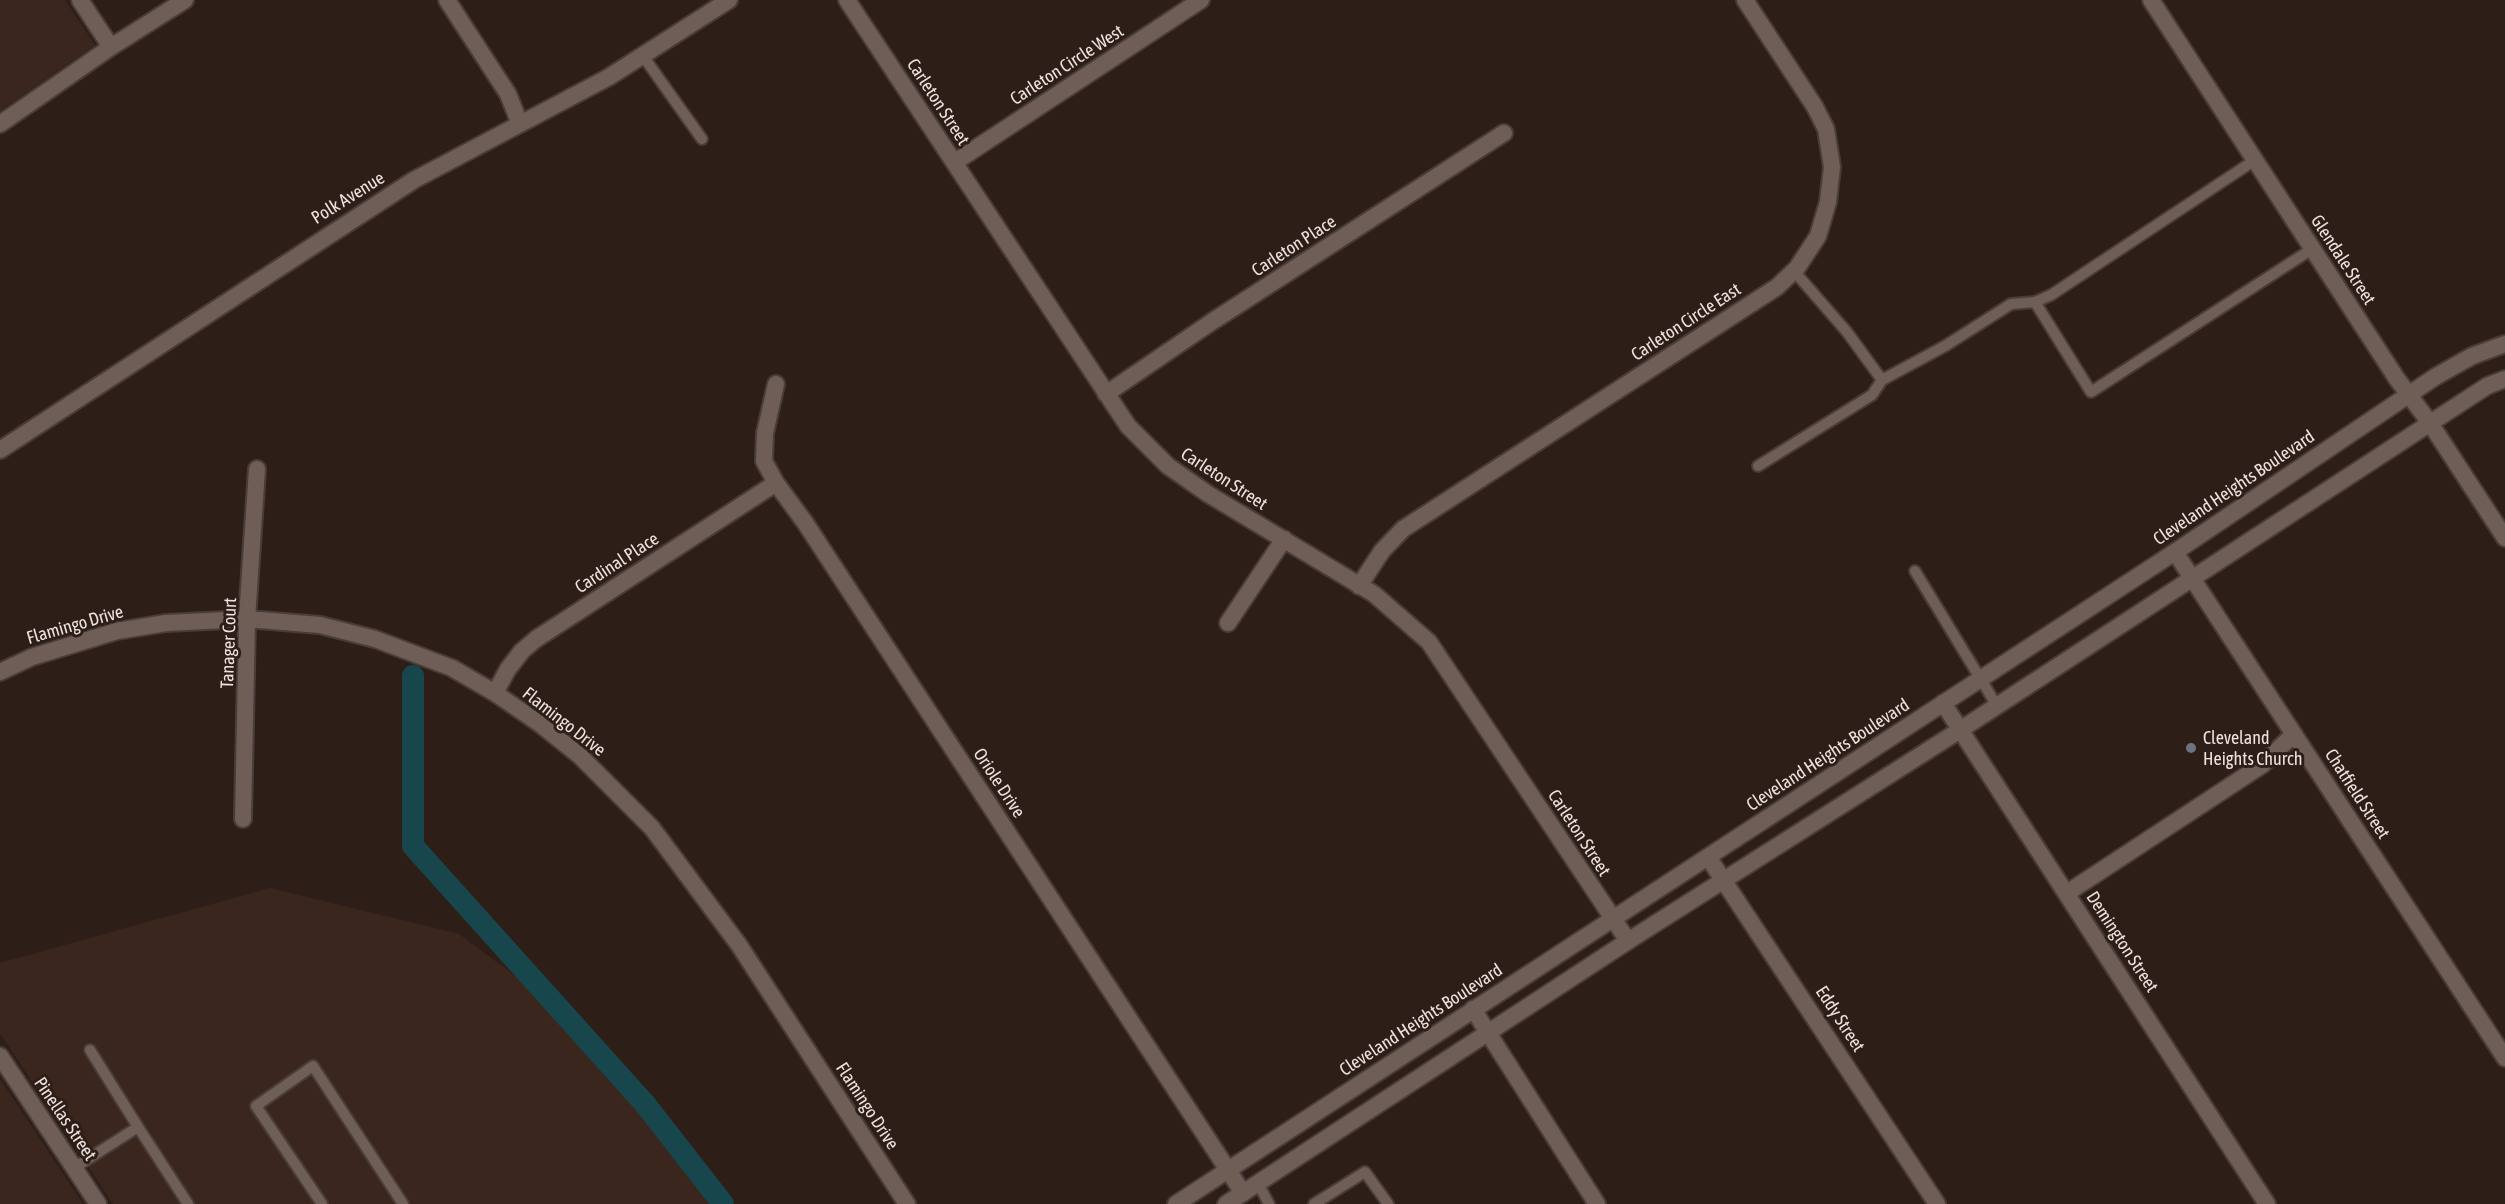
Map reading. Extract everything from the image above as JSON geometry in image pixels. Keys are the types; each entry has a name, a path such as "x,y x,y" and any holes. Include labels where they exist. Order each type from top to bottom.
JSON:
{"street":[{"path":"80,0 111,47"},
{"path":"0,124 111,47 186,0"},
{"path":"447,0 508,94 520,124"},
{"name":"Polk Avenue","path":"0,450 360,213 446,161 520,124 643,56 729,0"},
{"name":"Carleton Street","path":"847,0 1128,426 1168,466 1208,494 1374,594 1429,642 1628,941"},
{"name":"Carleton Circle West","path":"955,162 1201,0"},
{"name":"Carleton Circle East","path":"1359,586 1382,551 1403,529 1777,287 1794,271 1818,236 1828,202 1832,167 1826,129 1815,107 1745,0"},
{"name":"Glendale Street","path":"2151,0 2408,395 2430,423 2505,538"},
{"name":"Carleton Place","path":"1106,394 1213,321 1504,133"},
{"name":"Cleveland Heights Boulevard","path":"1176,1204 2175,552 2408,395 2472,356 2505,344"},
{"path":"1226,1204 1628,941 1960,730 2487,386 2505,379"},
{"name":"Oriole Drive","path":"776,384 765,433 764,460 776,483 806,524 1243,1193"},
{"name":"Tanager Court","path":"243,819 247,620 256,469"},
{"name":"Cardinal Place","path":"495,693 508,669 522,651 536,639 776,483"},
{"path":"1228,623 1284,539"},
{"name":"Chatfield Street","path":"2175,552 2505,1058"},
{"name":"Flamingo Drive","path":"0,672 32,657 117,631 166,622 247,620 320,625 375,639 452,668 495,693 540,724 580,756 652,828 739,945 907,1204"},
{"name":"Demington Street","path":"1943,703 2267,1204"},
{"path":"2067,893 2262,765 2294,734"},
{"name":"Eddy Street","path":"1708,857 1937,1204"},
{"path":"1473,1009 1597,1204"},
{"name":"Pinellas Street","path":"0,1056 98,1204"}],"lane":[{"path":"643,56 702,139"},
{"path":"1758,465 1872,395 1882,380 1945,346 2011,304 2035,303 2050,296 2255,160"},
{"path":"2035,303 2091,392 2313,249"},
{"path":"1794,271 1848,332 1882,380"},
{"path":"1915,571 1997,706"},
{"path":"90,1050 188,1204"},
{"path":"322,1204 256,1106 313,1066 403,1204"},
{"path":"74,1168 138,1126"},
{"path":"1314,1204 1365,1172 1388,1204"},
{"path":"1258,1183 1269,1204"}],"shaded area":[{"path":"0,0 65,0 95,45 0,111"},
{"path":"270,888 459,934 581,1025 734,1204 113,1204 0,1033 0,963"},
{"path":"0,1079 13,1098 83,1204 0,1204"}],"waterway":[{"path":"413,676 413,846 645,1104 723,1204"}],"place":[{"name":"Cleveland Heights Church","path":"2191,748"}]}
